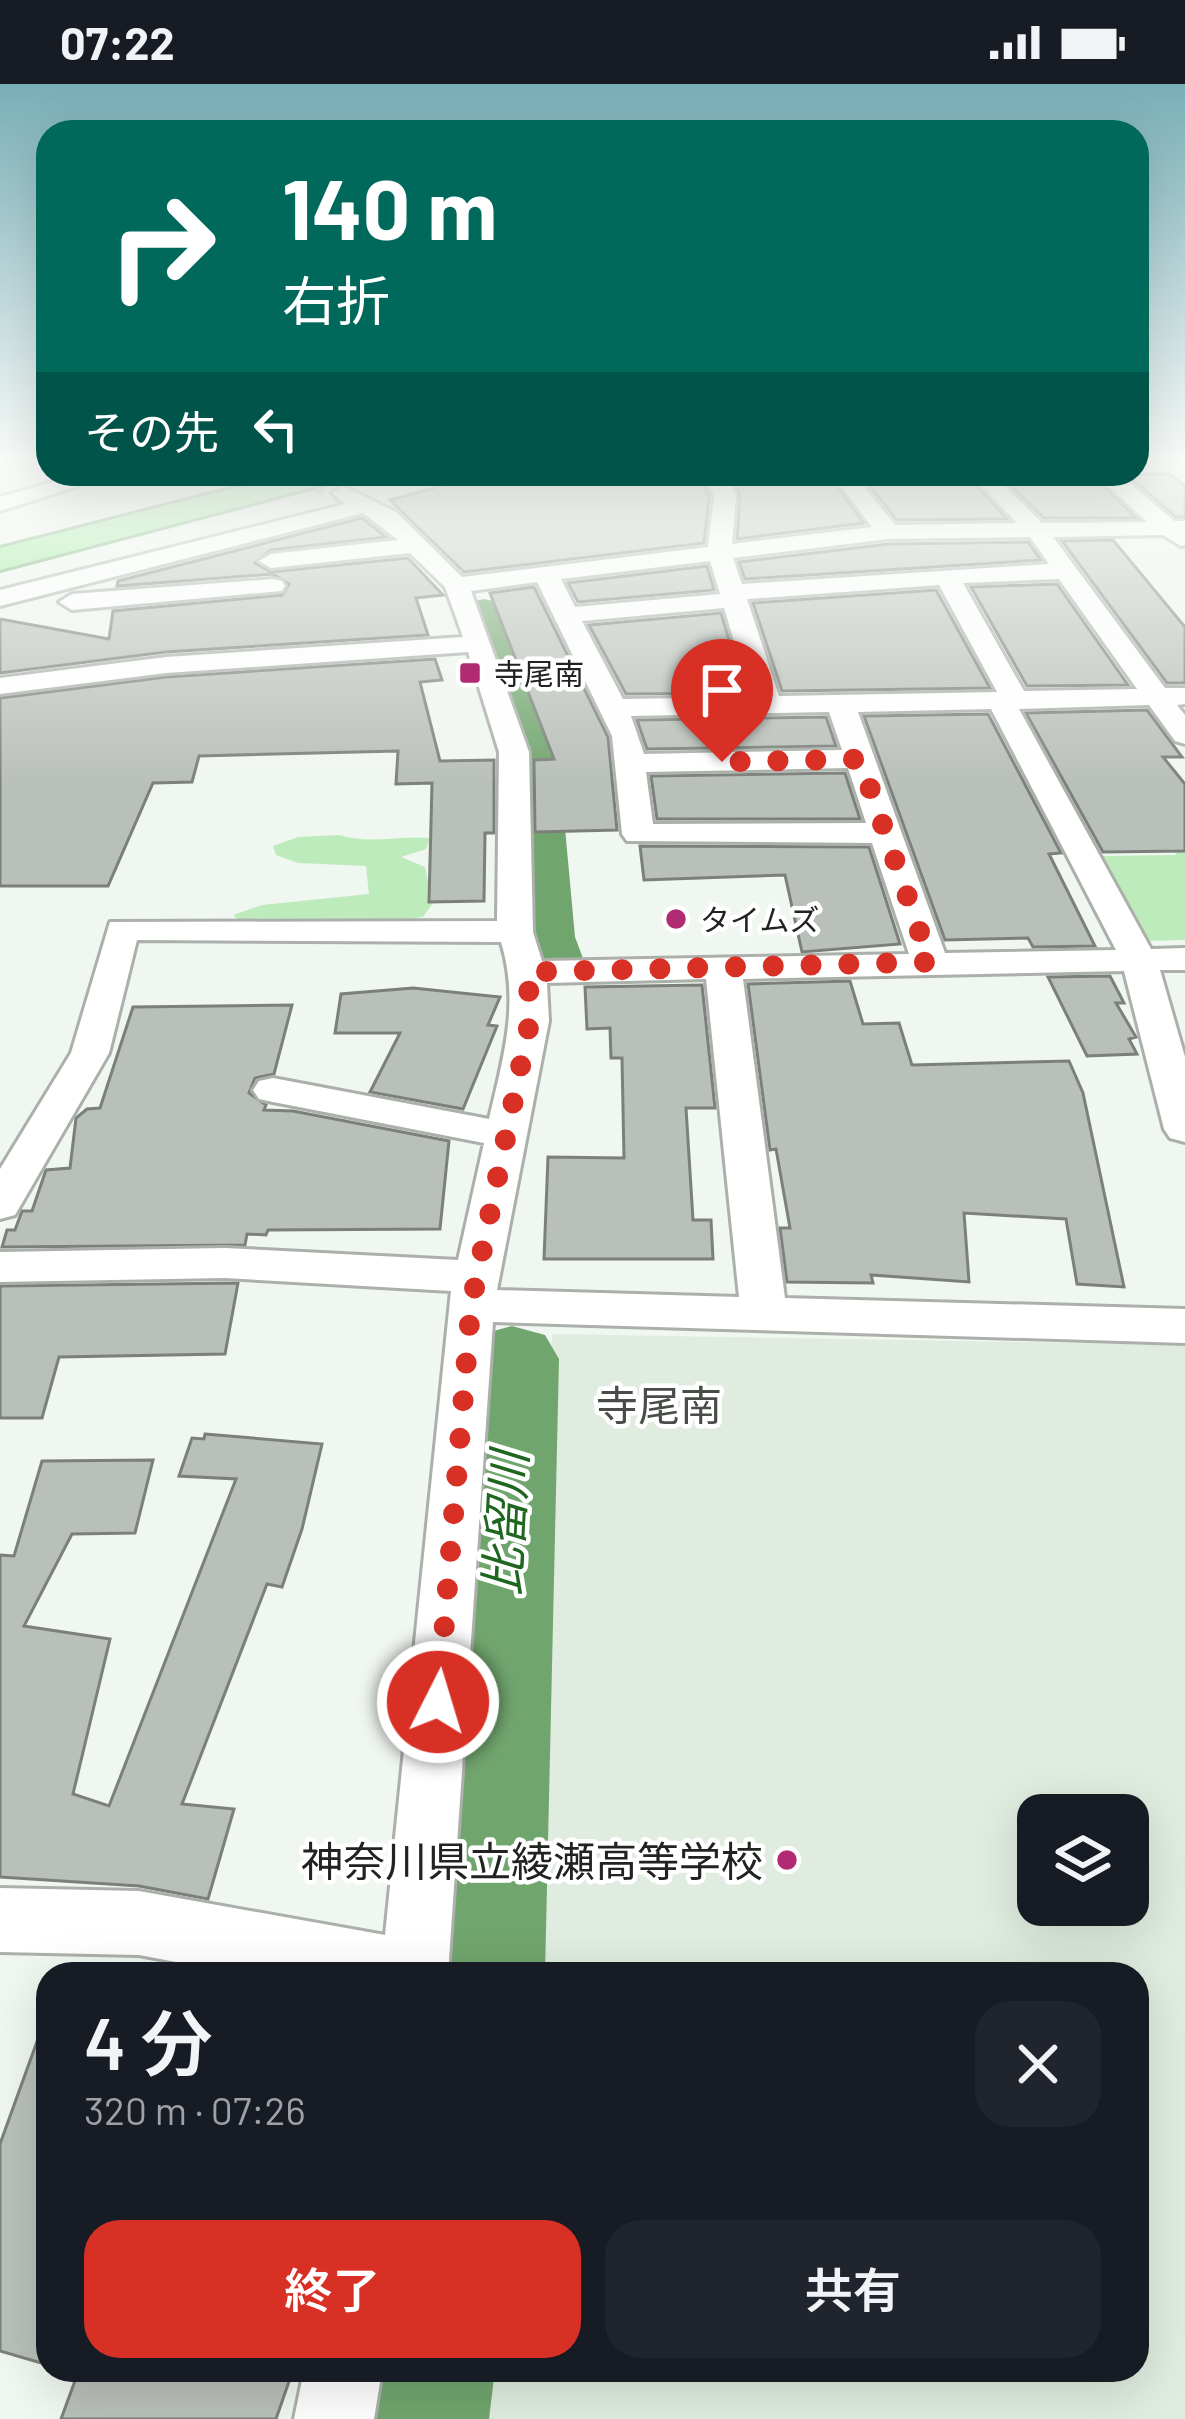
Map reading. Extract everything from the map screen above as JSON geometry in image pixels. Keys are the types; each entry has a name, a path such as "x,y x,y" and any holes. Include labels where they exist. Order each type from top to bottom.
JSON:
{"street":[{"path":"3,597 123,567"},
{"path":"3,597 33,605 302,567"},
{"path":"417,1962 475,1291 530,1021 528,972 515,932 514,752 456,585 438,567"},
{"path":"456,585 604,567"},
{"path":"724,567 768,705"},
{"path":"1063,567 1172,697 1185,735"},
{"path":"569,615 946,575 1066,571"},
{"path":"546,575 627,736 638,835 886,833"},
{"path":"946,575 1139,959 1185,1130"},
{"path":"0,686 166,664 475,644"},
{"path":"612,708 1172,697"},
{"path":"841,704 930,962"},
{"path":"630,764 860,759"},
{"path":"0,1205 91,1054 122,929 515,932"},
{"path":"528,972 1185,959"},
{"path":"723,967 764,1315"},
{"path":"273,1090 508,1135"},
{"path":"0,1267 225,1263 475,1291 764,1315 1185,1326"},
{"path":"0,1920 139,1923 351,1962"},
{"path":"334,2419 341,2382"}],"shaded area":[{"name":"神奈川県立綾瀬高等学校","path":"552,1334 1185,1345 1185,2419 472,2419 477,2382 1149,2382 1149,1962 532,1962"}],"green space":[{"path":"1185,835 1185,940 1145,941 1099,856 1176,855 1168,836"},
{"path":"298,837 430,838 426,849 401,857 425,867 433,903 423,917 245,925 233,915 262,905 369,894 366,866 298,863 276,855 273,846"}],"building":[{"path":"172,567 262,567 271,572 416,567 443,595 416,598 428,635 166,652 0,673 0,619 109,639 113,611 282,595 289,584 273,574 117,586 118,581"},
{"path":"459,567 506,567 464,572"},
{"path":"707,567 714,590 578,602 568,583"},
{"path":"741,567 932,567 745,579"},
{"path":"1081,567 1135,567 1185,627 1185,683 1167,683"},
{"path":"1057,584 1128,685 1027,686 971,587"},
{"path":"534,587 608,737 617,830 535,832 534,760 554,759 490,593"},
{"path":"936,590 990,688 782,691 753,603"},
{"path":"721,613 745,693 626,694 589,625"},
{"path":"435,659 442,680 420,682 440,761 494,760 494,833 485,833 484,901 429,902 432,783 396,784 398,751 199,756 192,782 153,783 108,886 0,886 0,698 166,677"},
{"path":"1147,710 1182,757 1163,757 1185,784 1185,851 1103,852 1026,713"},
{"path":"988,714 1061,853 1049,854 1095,946 1033,947 1028,938 945,940 864,716"},
{"path":"826,717 836,746 647,749 637,720"},
{"path":"845,773 860,819 657,819 651,776"},
{"path":"640,846 869,847 900,944 802,952 785,875 644,880"},
{"path":"1110,976 1124,1003 1116,1003 1136,1037 1129,1039 1137,1054 1087,1056 1048,977"},
{"path":"850,981 863,1024 899,1023 912,1065 1069,1061 1083,1093 1124,1287 1077,1284 1066,1219 964,1213 969,1282 871,1275 873,1283 787,1282 780,1228 790,1228 776,1149 770,1150 748,984"},
{"path":"702,985 715,1108 686,1108 693,1220 711,1220 713,1259 544,1259 548,1157 624,1158 622,1058 611,1058 610,1028 587,1029 585,987"},
{"path":"413,988 500,997 488,1025 497,1026 463,1109 370,1092 400,1033 335,1033 341,994"},
{"path":"292,1005 274,1074 255,1078 249,1093 266,1105 264,1110 293,1111 449,1141 440,1229 268,1230 266,1235 247,1234 245,1245 2,1247 7,1230 15,1230 22,1211 32,1211 46,1170 70,1168 76,1118 87,1109 100,1108 133,1007"},
{"path":"238,1283 225,1354 59,1357 42,1418 0,1418 0,1286"},
{"path":"205,1434 322,1444 302,1529 282,1587 267,1584 182,1804 234,1809 208,1899 139,1886 0,1877 0,1555 14,1556 42,1461 153,1460 135,1533 72,1534 24,1626 110,1639 73,1794 109,1806 236,1479 179,1476 192,1438 204,1439"},
{"path":"36,2044 36,2362 0,2351 0,2144"},
{"path":"75,2382 289,2382 276,2419 61,2419"}],"waterway":[{"name":"比留川","path":"484,614 519,720 530,774 541,937 549,961"},
{"name":"比留川","path":"481,1962 512,1359"},
{"name":"比留川","path":"411,2419 417,2382"}],"place":[{"name":"寺尾南","path":"470,673"},
{"name":"タイムズ","path":"676,919"},
{"name":"神奈川県立綾瀬高等学校","path":"787,1860"}],"district":[{"name":"寺尾南","path":"659,1404"}],"route":[{"path":"438,1702 471,1305 530,1021 528,972 930,962 860,759 722,762"}]}
